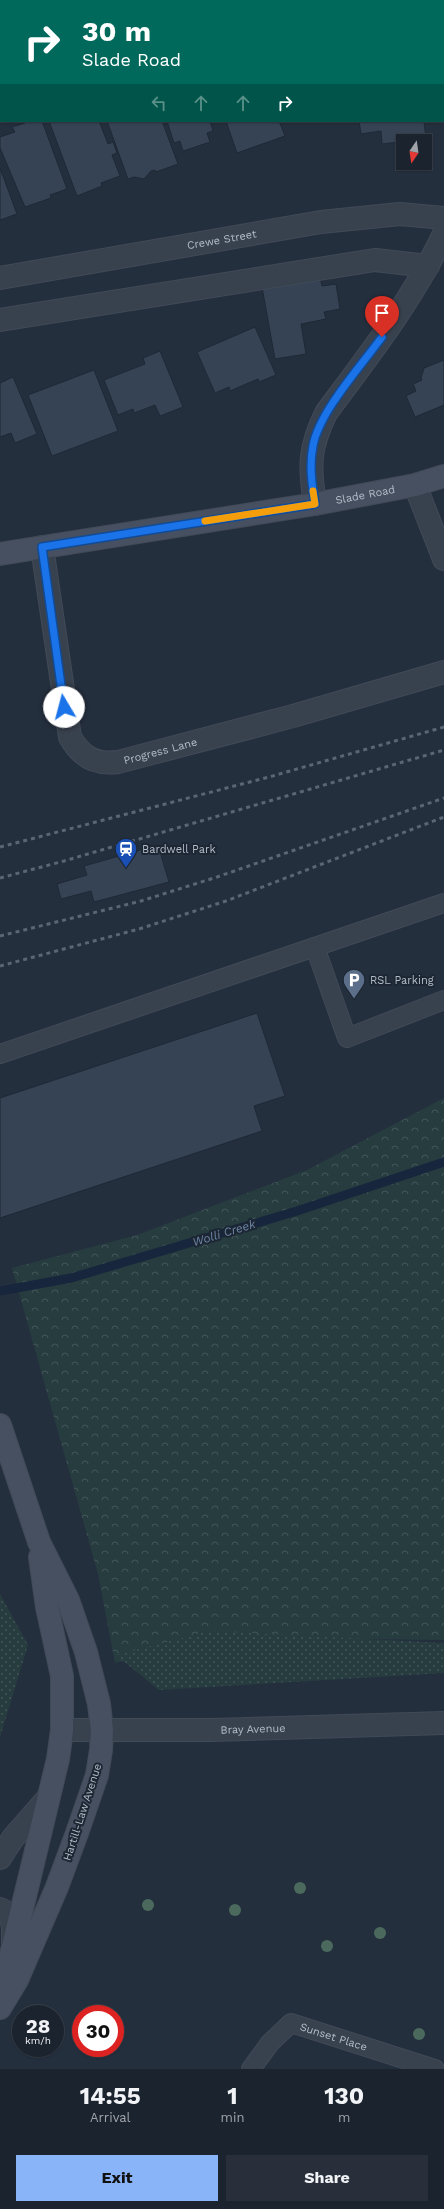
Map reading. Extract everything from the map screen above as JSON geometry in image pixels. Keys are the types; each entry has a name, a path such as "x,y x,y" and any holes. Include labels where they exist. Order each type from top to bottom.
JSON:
{"main road":[{"name":"Slade Road","path":"0,554 315,504 415,485 444,476"},
{"name":"Hartill-Law Avenue","path":"0,1425 38,1544 47,1608 62,1676 62,1730 0,2007"},
{"name":"Hartill-Law Avenue","path":"0,2007 17,1980 57,1887 97,1775 101,1750 102,1730 98,1698 86,1652 68,1600 38,1544"}],"street":[{"name":"Crewe Street","path":"0,278 321,222 400,214 444,218"},
{"path":"315,504 310,462 313,444 326,413 401,312 428,266 444,234"},
{"path":"0,320 374,260 428,266"},
{"path":"415,485 444,559"},
{"name":"Progress Lane","path":"42,547 70,738 80,752 97,762 106,764 118,762 293,716 444,672"},
{"name":"Bray Avenue","path":"62,1730 211,1730 444,1723"},
{"path":"0,1858 13,1838 48,1798"},
{"path":"0,1909 10,1915 13,1928 13,1944"}],"lane":[{"path":"0,1054 444,903"},
{"path":"315,946 347,1038 444,1000"},
{"name":"Sunset Place","path":"251,2069 270,2043 291,2023 435,2069"}],"green space":[{"path":"444,1098 444,1640 215,1637 115,1663 98,1574 12,1268 137,1235 307,1170"},
{"path":"0,1594 28,1645 0,1737"},
{"path":"210,1631 444,1643 444,1673 159,1690 116,1655"}],"building":[{"path":"42,122 67,189 50,195 51,198 25,207 0,148 0,137 15,132 12,127 25,123"},
{"path":"49,122 99,122 108,144 113,142 117,153 112,155 120,176 101,183 102,186 77,196"},
{"path":"107,122 162,122 178,164 156,172 155,170 151,171 144,179 134,177 128,179"},
{"path":"167,122 210,122 213,131 207,133 210,142 183,151 180,141 174,143"},
{"path":"226,122 279,122 285,136 237,153"},
{"path":"359,122 424,122 425,134 396,134 396,142 382,144 381,131 361,134"},
{"path":"0,168 17,214 0,220"},
{"path":"320,277 322,286 336,284 340,309 324,312 326,319 301,324 306,354 275,359 262,287"},
{"path":"255,327 276,375 259,382 258,379 230,391 229,387 215,393 197,352"},
{"path":"160,351 183,407 160,416 155,405 134,413 133,409 118,415 104,380 145,364 143,358"},
{"path":"444,360 444,405 415,417 406,396 416,391 413,384 422,380 421,378 424,368"},
{"path":"94,370 118,431 52,456 28,395"},
{"path":"13,377 37,434 15,443 11,433 0,437 0,383"},
{"name":"Bardwell Park","path":"158,845 169,882 94,902 91,891 61,899 57,884 87,875 84,866"},
{"path":"257,1013 285,1096 254,1106 262,1131 0,1218 0,1098"}],"waterway":[{"name":"Wolli Creek","path":"0,1291 71,1278 297,1211 444,1162"}],"railway":[{"path":"0,847 269,777 444,727"},
{"path":"0,878 64,861 444,750"},
{"path":"0,936 141,901 217,877 444,798"},
{"path":"0,966 139,929 226,901 444,817"}],"slow traffic":[{"path":"205,521 315,504 313,491"}],"place":[{"name":"Bardwell Park","path":"126,868"},
{"name":"RSL Parking","path":"354,1000"}],"route":[{"path":"64,707 50,596 42,547 315,504 310,462 313,444 319,428 326,413 382,337"}]}
